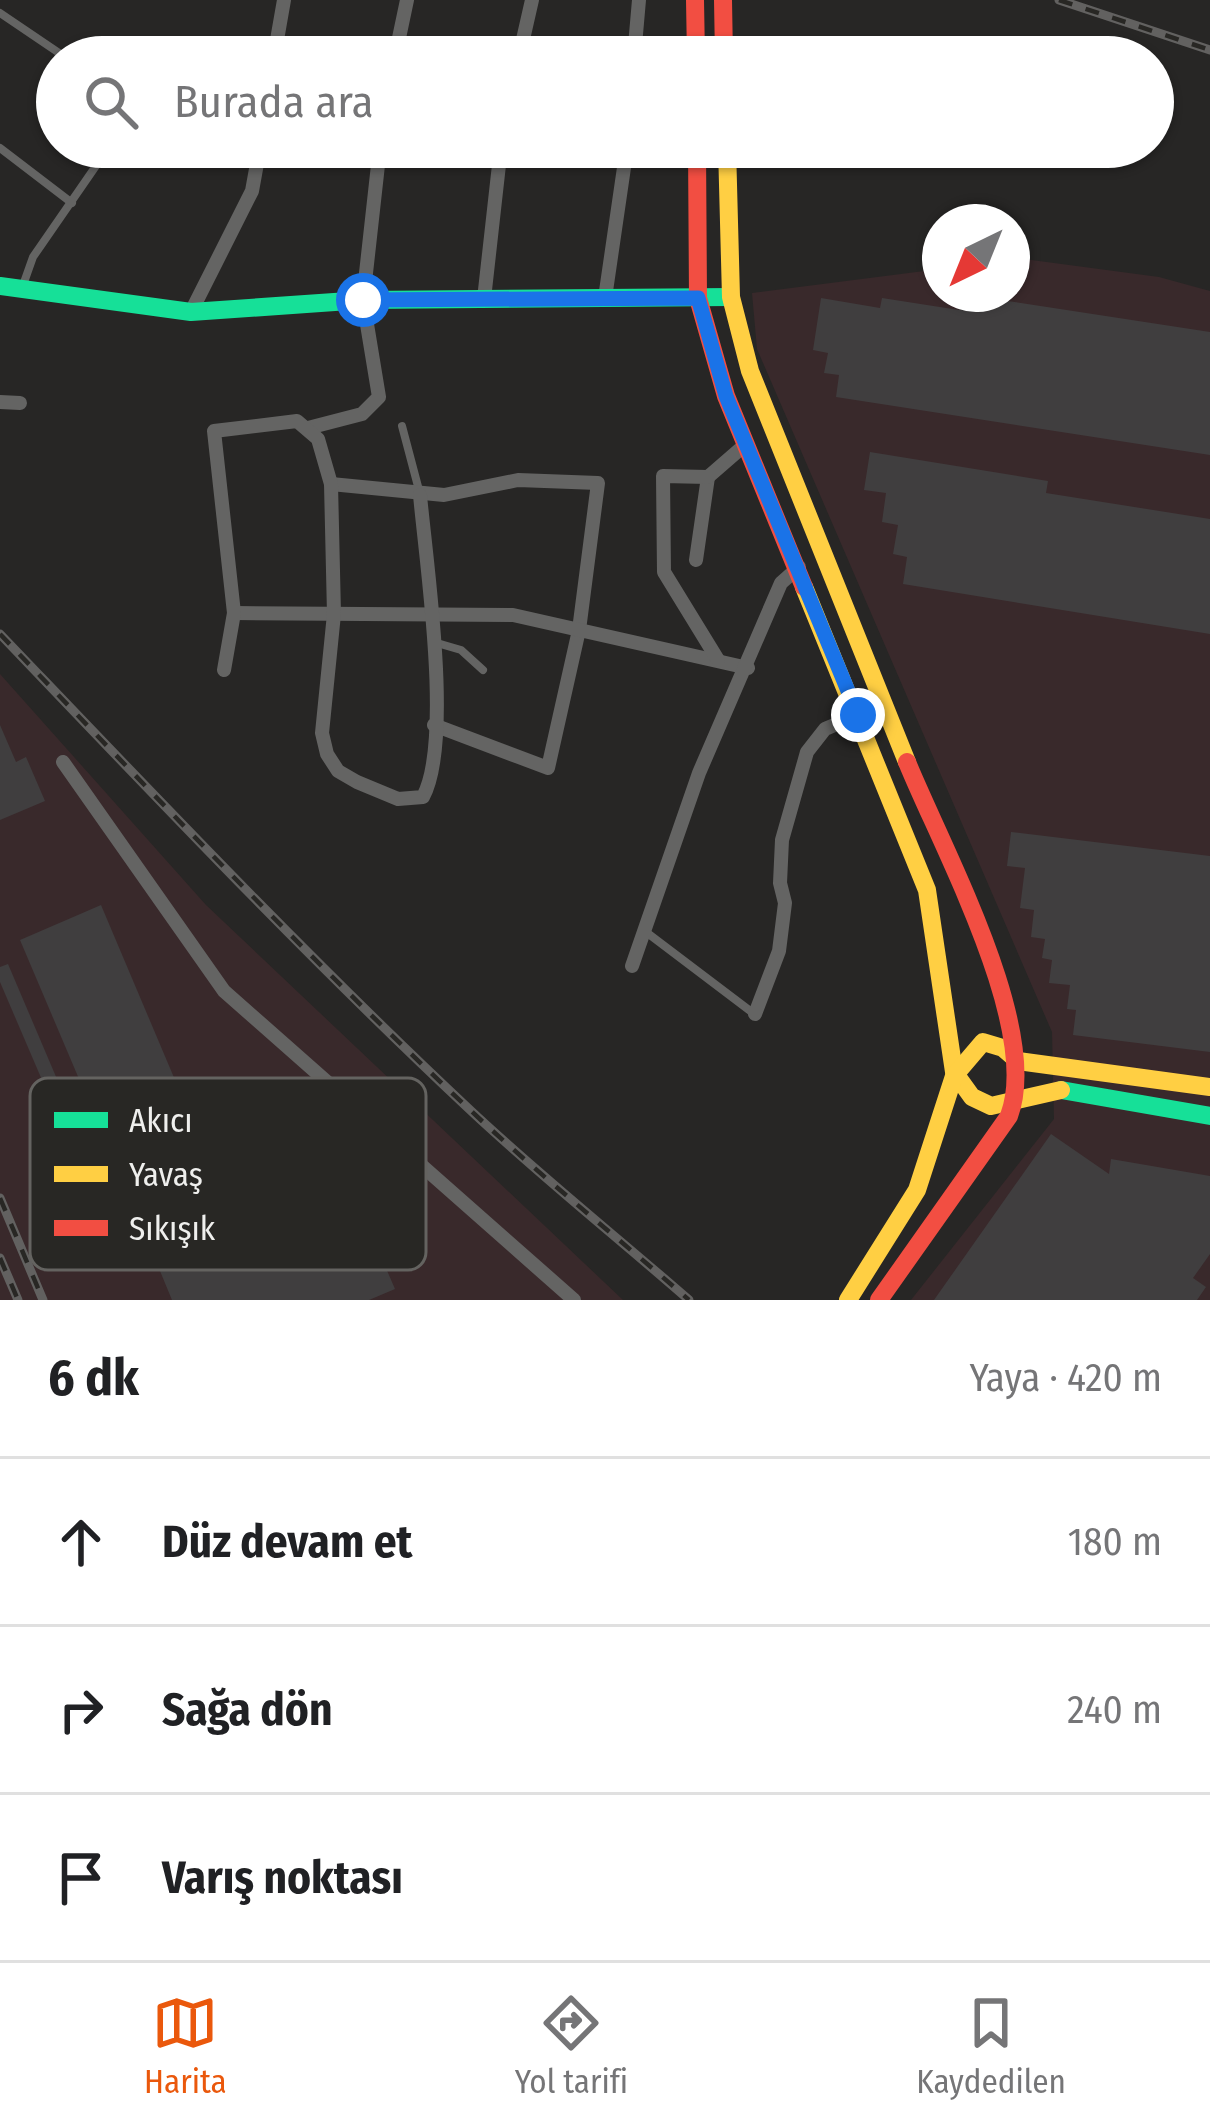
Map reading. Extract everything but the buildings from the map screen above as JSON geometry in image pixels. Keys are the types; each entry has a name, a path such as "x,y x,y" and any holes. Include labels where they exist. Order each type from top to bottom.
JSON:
{"main road":[{"path":"695,0 696,36"},
{"path":"724,0 724,36"},
{"path":"697,168 698,298 726,396 927,890 954,1072 972,1096 991,1106 1018,1095 1056,1089 1210,1115"},
{"path":"728,168 731,297 750,370 916,784 976,917 1018,1061 1018,1095 1009,1116 879,1300"},
{"path":"0,286 191,312 363,300 731,297"},
{"path":"848,1300 932,1157 954,1072 966,1052 982,1042 1003,1048 1018,1061 1210,1087"}],"street":[{"path":"278,36 284,0"},
{"path":"399,36 407,0"},
{"path":"524,36 532,0"},
{"path":"636,36 639,0"},
{"path":"191,312 253,191 257,168"},
{"path":"224,670 234,613 214,431 282,419 308,428 368,412 379,398 363,300 378,168"},
{"path":"484,299 499,168"},
{"path":"605,298 624,168"},
{"path":"0,402 20,403"},
{"path":"308,428 325,453 331,484 334,614 322,733 338,771 398,799 420,800 432,776 437,643 420,495"},
{"path":"696,560 708,477 746,444"},
{"path":"708,477 663,476 660,549 664,572 718,660"},
{"path":"331,484 420,495 518,480 598,483 579,630 548,768 434,725"},
{"path":"632,966 699,773 781,583 799,567"},
{"path":"234,613 513,615 748,668"},
{"path":"755,1014 779,951 785,903 779,883 782,840 807,752 825,730 858,715"},
{"path":"63,762 224,992 322,1078"},
{"path":"426,1170 574,1300"}],"lane":[{"path":"0,13 36,37"},
{"path":"0,148 72,203"},
{"path":"21,289 33,257 95,168"},
{"path":"402,426 420,495"},
{"path":"437,643 461,650 483,670"},
{"path":"644,931 755,1014"}],"shaded area":[{"path":"1030,260 1159,277 1210,291 1210,1300 911,1300 1054,1119 1052,1032 757,349 752,293 922,271 922,312 1030,312"},
{"path":"0,674 206,905 389,1078 30,1078 30,1270 426,1270 426,1113 623,1300 0,1300"}],"railway":[{"path":"1059,0 1168,36"},
{"path":"1174,38 1210,50"},
{"path":"0,634 408,1051 522,1157 689,1300"},
{"path":"0,1198 30,1269"},
{"path":"0,1258 18,1300"},
{"path":"30,1270 43,1300"}],"traffic: fast":[{"path":"0,286 191,312 363,300 731,297"},
{"path":"1061,1090 1210,1116"}],"traffic: slow":[{"path":"728,168 731,297 750,371 907,762"},
{"path":"804,587 927,890 954,1072 972,1097 991,1106 1061,1090"},
{"path":"848,1300 917,1190 954,1076 983,1042 1003,1048 1018,1061 1210,1087"}],"traffic: jam":[{"path":"695,0 696,36"},
{"path":"723,0 724,36"},
{"path":"697,168 698,298 726,396 804,587"},
{"path":"879,1300 1009,1116 1016,1079 1012,1036 984,939 907,762"}],"route":[{"path":"363,300 698,298 726,396 858,715"}]}
